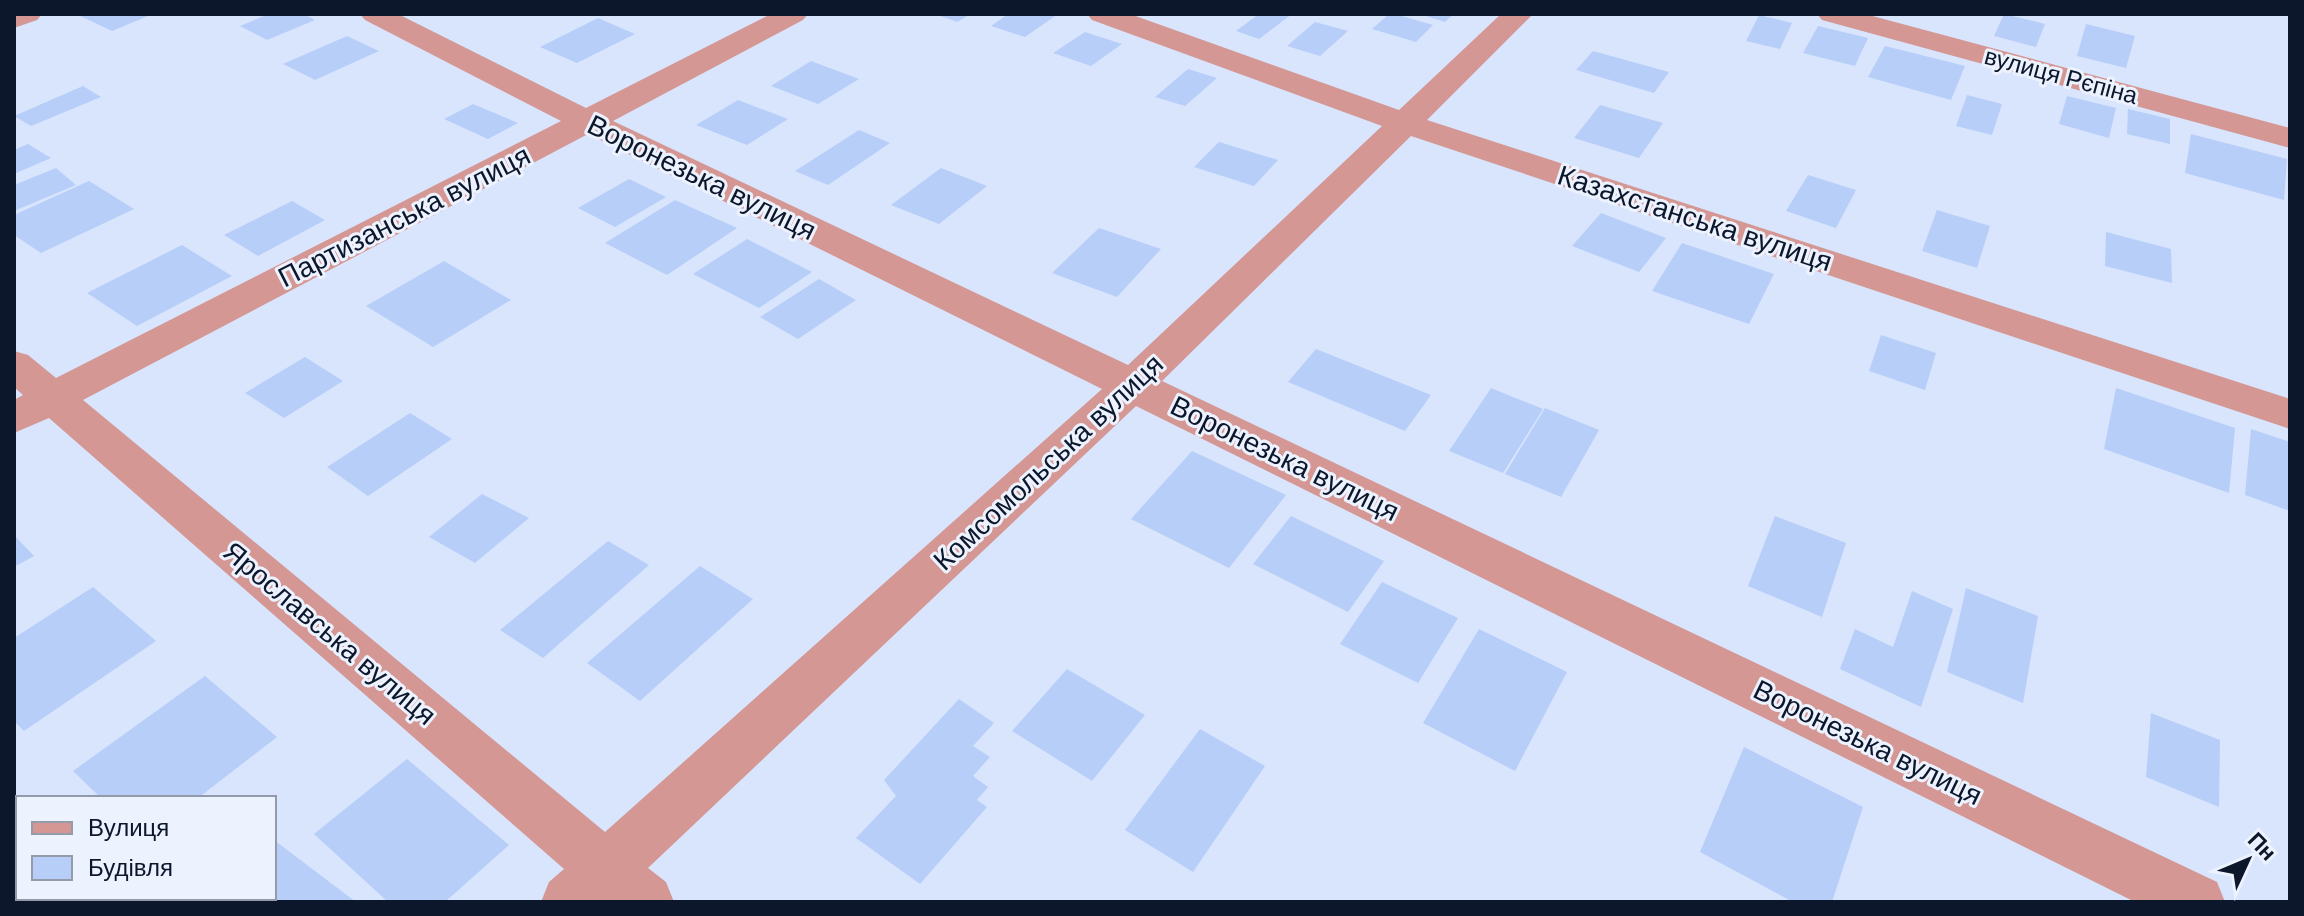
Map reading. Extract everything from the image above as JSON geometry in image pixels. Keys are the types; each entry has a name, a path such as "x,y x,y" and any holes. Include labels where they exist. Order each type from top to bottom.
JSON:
{"street":[{"path":"14,19 27,14"},
{"name":"Воронезька вулиця","path":"375,14 587,121 2196,902"},
{"name":"Партизанська вулиця","path":"33,407 793,14"},
{"name":"Казахстанська вулиця","path":"1102,14 1405,123 2290,414"},
{"name":"Комсомольська вулиця","path":"570,902 1134,384 1518,14"},
{"name":"вулиця Рєпіна","path":"1832,14 2290,138"},
{"name":"Ярославська вулиця","path":"14,365 33,407 607,868 645,902"}],"building":[{"path":"76,14 153,14 112,31"},
{"path":"269,14 304,14 315,20 267,40 240,26"},
{"path":"935,14 971,14 957,22"},
{"path":"1008,14 1058,14 1025,37 991,26"},
{"path":"1259,14 1292,14 1259,39 1236,31"},
{"path":"1389,14 1433,25 1416,42 1372,29"},
{"path":"1419,14 1454,14 1445,22"},
{"path":"2004,14 2045,24 2036,47 1994,36"},
{"path":"1759,15 1792,23 1780,49 1746,41"},
{"path":"598,18 635,34 577,63 540,47"},
{"path":"1315,22 1348,31 1320,56 1287,46"},
{"path":"2086,24 2135,36 2126,68 2077,56"},
{"path":"1818,26 1868,38 1855,66 1803,53"},
{"path":"1085,32 1122,44 1091,66 1053,53"},
{"path":"347,36 379,51 315,80 283,64"},
{"path":"1885,46 1965,66 1951,100 1868,77"},
{"path":"1593,51 1669,72 1654,93 1576,70"},
{"path":"811,61 859,79 818,104 771,86"},
{"path":"1188,69 1217,78 1185,106 1155,97"},
{"path":"83,86 101,97 31,126 14,116"},
{"path":"1967,95 2002,104 1992,135 1956,126"},
{"path":"2067,96 2116,108 2109,138 2059,124"},
{"path":"738,100 788,119 747,145 696,125"},
{"path":"473,104 518,123 488,139 444,119"},
{"path":"1600,105 1663,123 1639,158 1574,138"},
{"path":"2128,109 2170,119 2170,144 2127,134"},
{"path":"859,130 890,143 828,185 795,171"},
{"path":"2191,134 2287,159 2284,200 2185,173"},
{"path":"1219,142 1278,160 1254,186 1194,167"},
{"path":"28,144 51,158 14,174 14,150"},
{"path":"56,168 76,185 14,211 14,185"},
{"path":"941,168 987,186 939,224 891,205"},
{"path":"1808,175 1856,190 1836,228 1786,211"},
{"path":"629,179 666,197 615,227 578,208"},
{"path":"89,181 134,209 41,253 14,235 14,215"},
{"path":"675,200 737,228 667,275 605,243"},
{"path":"292,201 325,220 258,256 224,235"},
{"path":"1937,210 1990,226 1977,268 1922,251"},
{"path":"1601,213 1666,238 1639,272 1572,246"},
{"path":"1099,228 1161,249 1117,297 1052,273"},
{"path":"2106,232 2171,249 2172,283 2105,266"},
{"path":"747,239 812,272 759,308 693,274"},
{"path":"1682,243 1774,274 1749,324 1652,291"},
{"path":"182,245 232,276 137,326 87,293"},
{"path":"444,261 511,300 433,347 366,306"},
{"path":"819,279 856,300 798,339 760,317"},
{"path":"1881,335 1936,353 1925,390 1869,371"},
{"path":"1316,349 1431,395 1405,431 1288,382"},
{"path":"305,357 343,381 284,418 245,393"},
{"path":"1491,388 1543,409 1503,473 1449,451"},
{"path":"2116,388 2235,428 2229,493 2104,449"},
{"path":"1545,408 1599,430 1561,497 1505,474"},
{"path":"410,413 452,439 368,496 327,467"},
{"path":"2251,429 2290,442 2290,511 2245,495"},
{"path":"1192,451 1286,495 1229,568 1131,519"},
{"path":"482,494 529,518 475,563 429,537"},
{"path":"1291,516 1384,561 1348,612 1253,564"},
{"path":"1775,516 1846,543 1822,617 1748,586"},
{"path":"14,535 34,556 14,567"},
{"path":"608,541 649,565 543,658 500,630"},
{"path":"700,566 753,599 640,701 587,663"},
{"path":"1382,582 1458,618 1418,683 1340,644"},
{"path":"93,587 156,641 24,731 14,721 14,638"},
{"path":"1966,588 2038,616 2023,703 1947,672"},
{"path":"1912,591 1953,609 1921,707 1840,669 1855,629 1893,647"},
{"path":"1479,629 1567,672 1515,771 1423,723"},
{"path":"1067,669 1145,715 1092,781 1012,731"},
{"path":"205,676 277,737 201,796 99,796 73,771"},
{"path":"959,699 994,723 973,746 990,757 973,776 988,787 977,800 987,807 920,884 856,838 896,796 884,780"},
{"path":"2151,713 2220,740 2219,807 2146,777"},
{"path":"1200,729 1265,766 1193,872 1125,830"},
{"path":"1744,747 1863,807 1832,902 1793,902 1700,852"},
{"path":"407,759 509,845 445,902 388,902 314,834"},
{"path":"276,842 356,902 205,902 276,900"}]}
